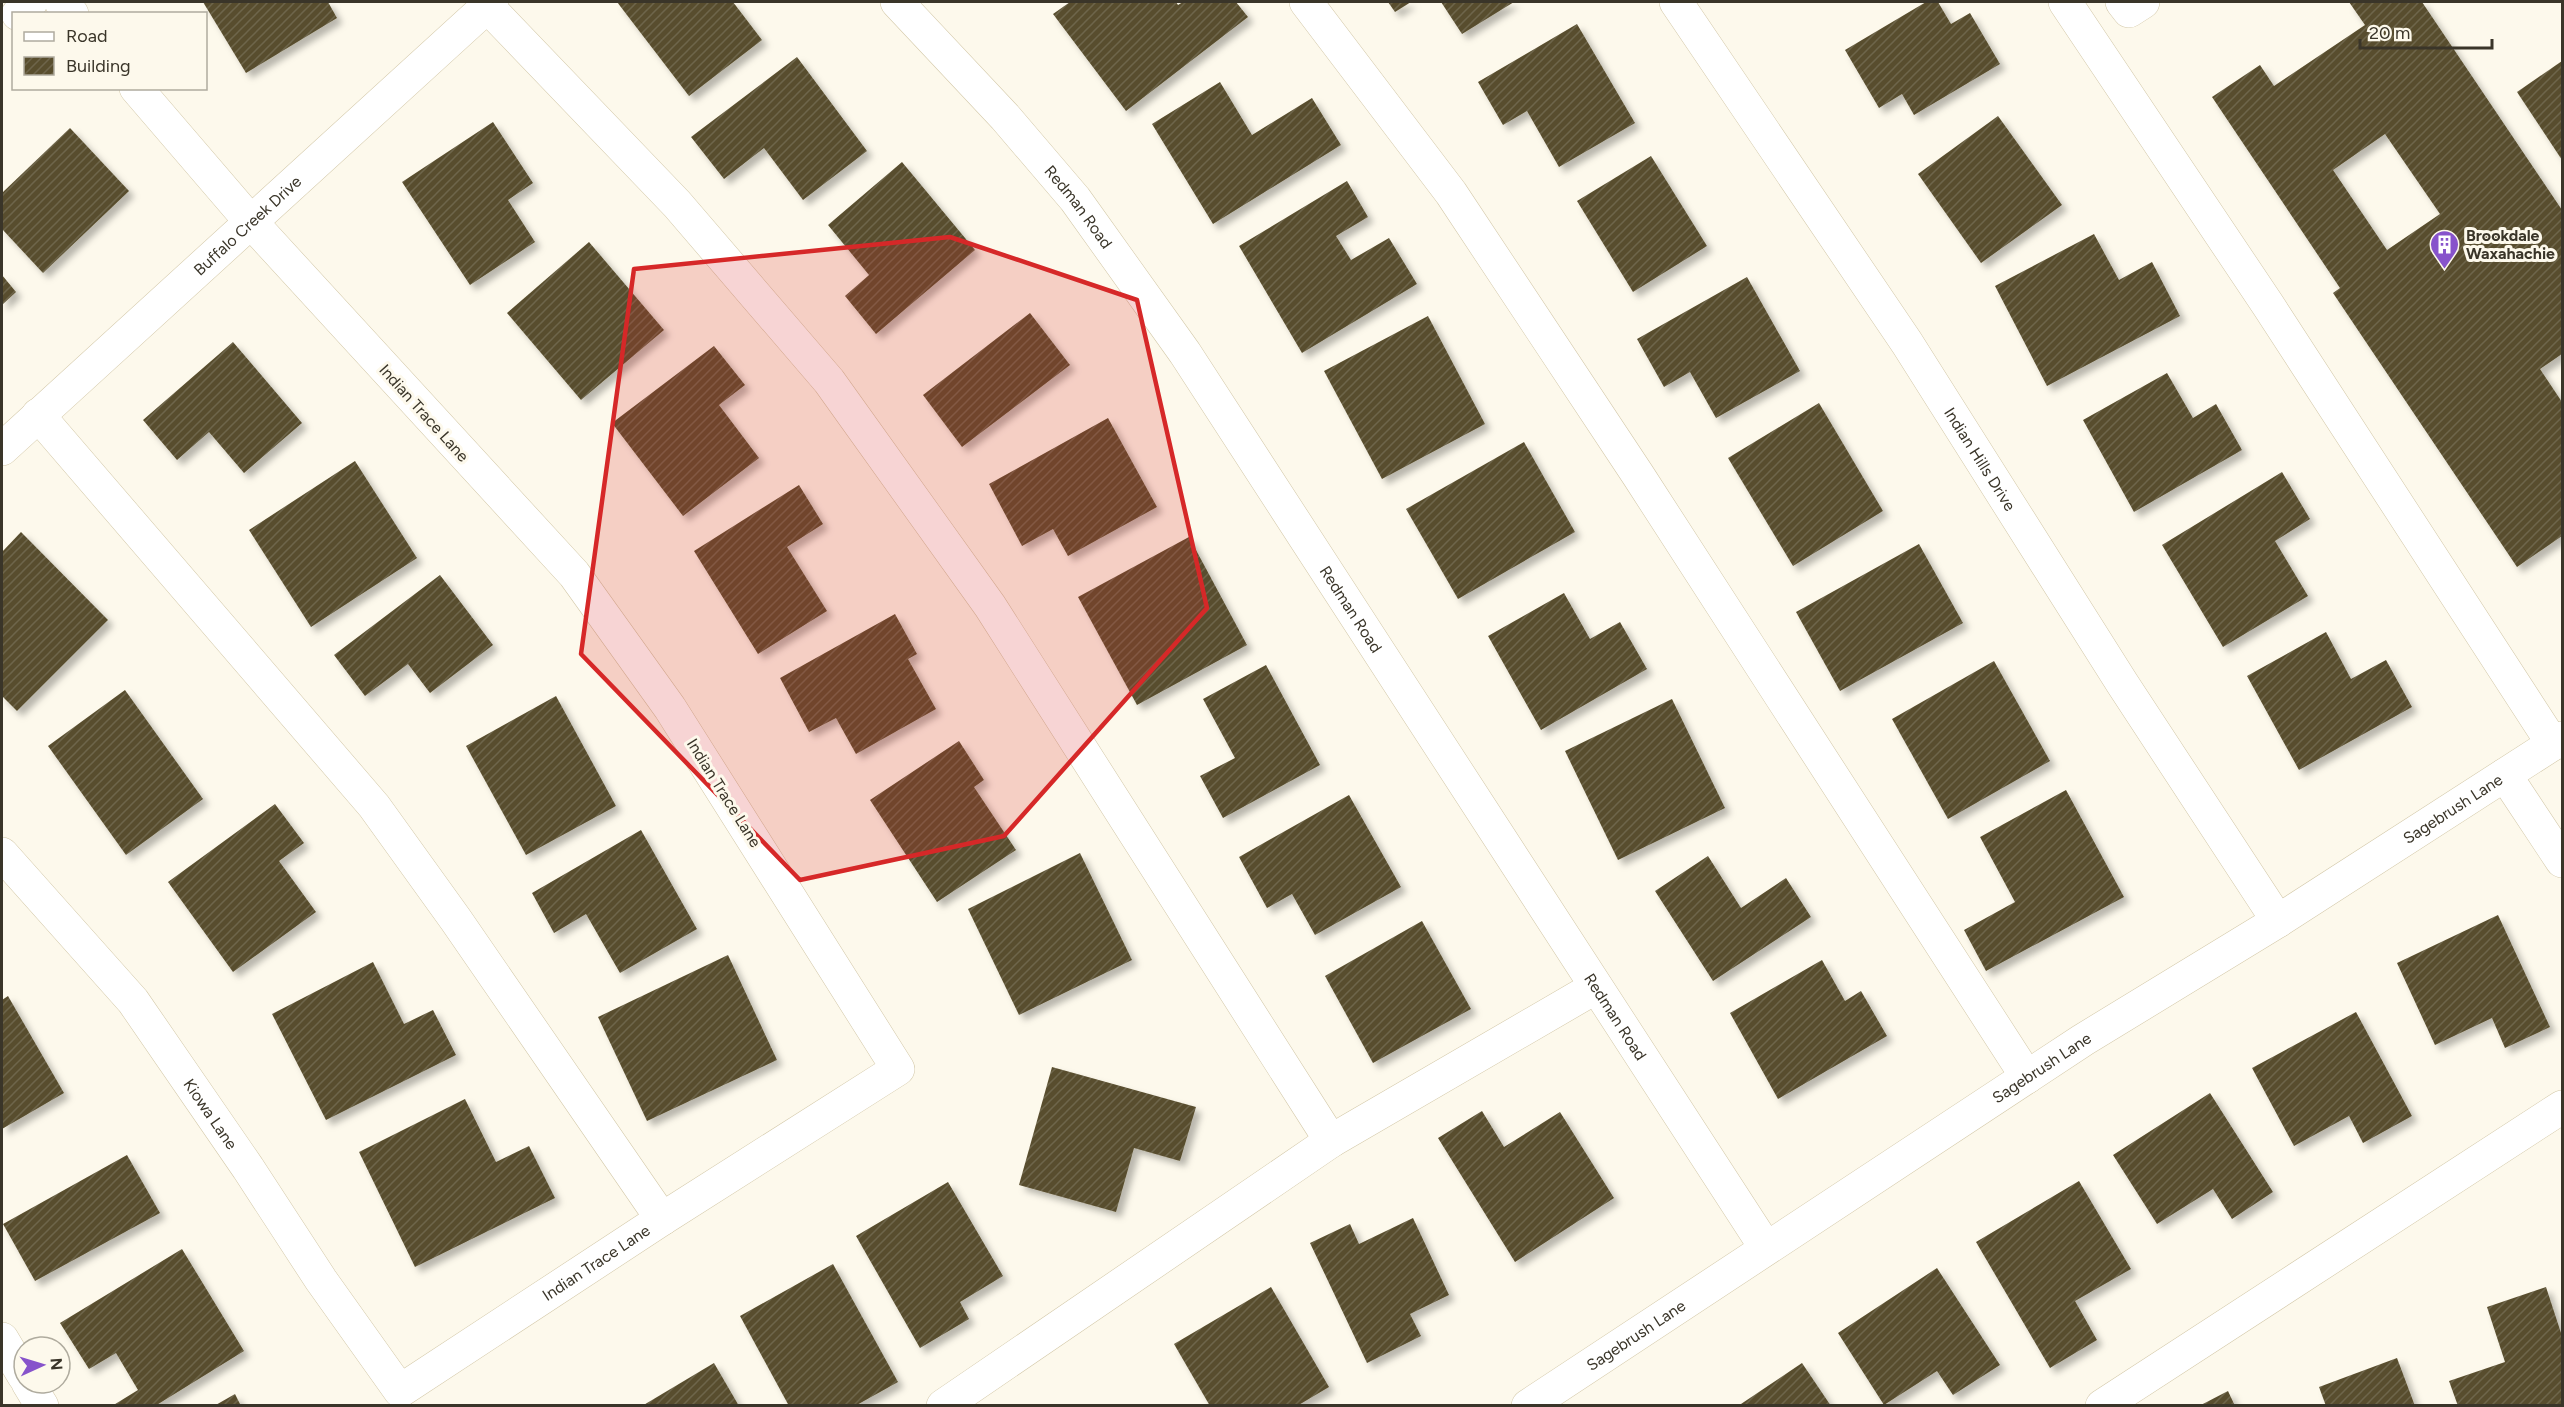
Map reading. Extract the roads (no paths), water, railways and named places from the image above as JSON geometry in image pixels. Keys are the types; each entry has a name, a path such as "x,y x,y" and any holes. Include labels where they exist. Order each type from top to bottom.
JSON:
{"street":[{"name":"Redman Road","path":"897,2 1005,117 1075,199 1185,353 1766,1248"},
{"path":"1306,2 1451,193 1638,475 2026,1077"},
{"name":"Indian Hills Drive","path":"1676,2 1907,343 2122,682 2278,921"},
{"path":"2065,2 2558,741"},
{"path":"2122,2 2130,11 2143,2"},
{"path":"489,4 677,204 829,381 990,606 1331,1141"},
{"name":"Buffalo Creek Drive","path":"2,449 489,4"},
{"name":"Indian Trace Lane","path":"138,90 251,222 574,574 670,708 898,1069 662,1219 400,1391"},
{"path":"38,415 374,806 456,920 662,1219"},
{"name":"Sagebrush Lane","path":"1528,1406 2083,1040 2278,921 2558,741"},
{"path":"2505,775 2562,861"},
{"name":"Kiowa Lane","path":"2,854 133,1001 248,1168 321,1280 400,1391"},
{"path":"943,1406 1331,1141 1596,987"},
{"path":"2102,1406 2562,1107"},
{"path":"2,1339 12,1356"}],"place":[{"name":"Brookdale Waxahachie","path":"2445,270"}]}
